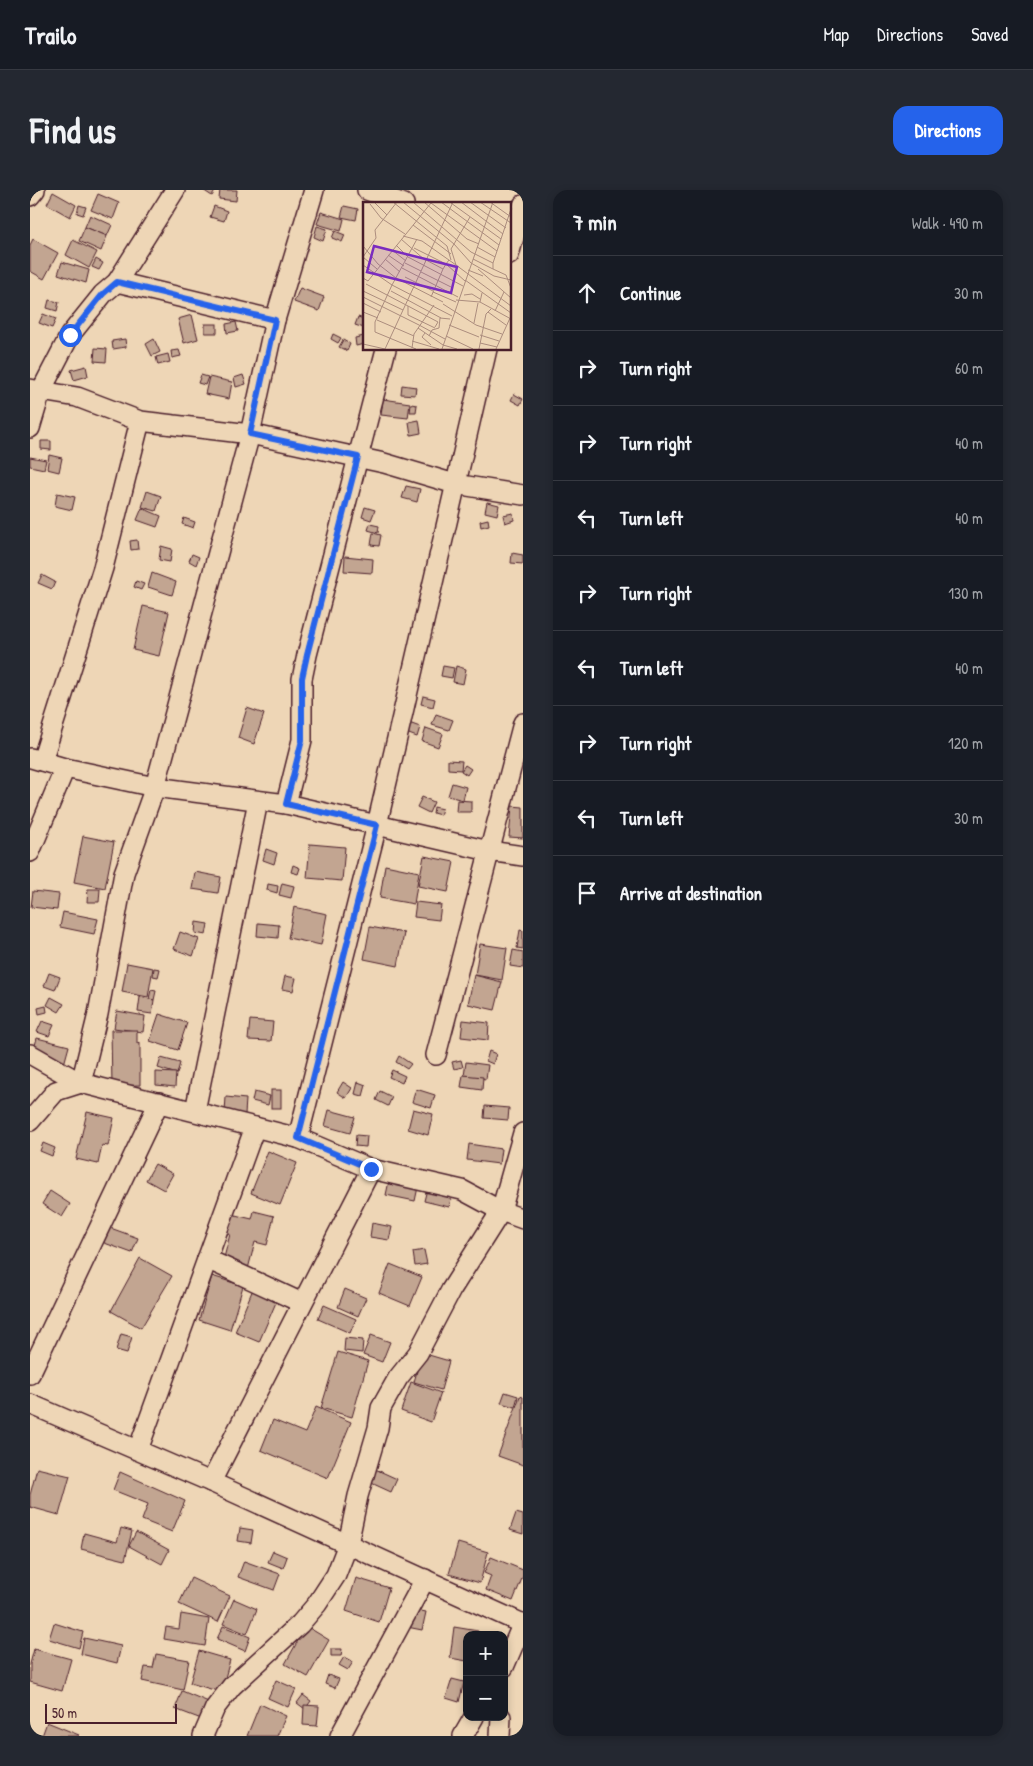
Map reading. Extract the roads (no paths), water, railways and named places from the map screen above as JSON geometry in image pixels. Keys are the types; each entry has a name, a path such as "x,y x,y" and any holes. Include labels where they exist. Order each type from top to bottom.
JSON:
{"street":[{"path":"30,196 35,190"},
{"path":"30,428 35,390 70,335 103,294 117,282 175,190"},
{"path":"81,1082 98,1014 124,873 155,787 250,434 275,320 314,190"},
{"path":"367,190 399,202"},
{"path":"510,245 512,227 523,205"},
{"path":"117,282 275,320"},
{"path":"286,804 302,740 302,678 307,655 386,350"},
{"path":"298,1138 413,675 487,350"},
{"path":"35,390 77,397 140,421 250,434 358,457 455,484 523,495"},
{"path":"140,421 103,568 36,760 155,787 286,804 489,851 523,856"},
{"path":"436,1055 523,723"},
{"path":"30,852 65,768"},
{"path":"195,1111 258,801"},
{"path":"30,1054 81,1082 298,1138 371,1169 462,1190 501,1211 523,1219"},
{"path":"30,1122 56,1091 81,1082"},
{"path":"30,1374 159,1102"},
{"path":"138,1450 254,1127"},
{"path":"203,1736 215,1708 232,1686 300,1624 317,1604 336,1575 348,1544 358,1496 378,1428 381,1408 398,1378 418,1353 451,1290 501,1211 523,1133"},
{"path":"211,1482 371,1169"},
{"path":"207,1259 302,1303"},
{"path":"30,1404 211,1482 523,1624 508,1658"},
{"path":"340,1736 426,1579"},
{"path":"463,1736 472,1721"},
{"path":"500,1736 501,1721"}]}
